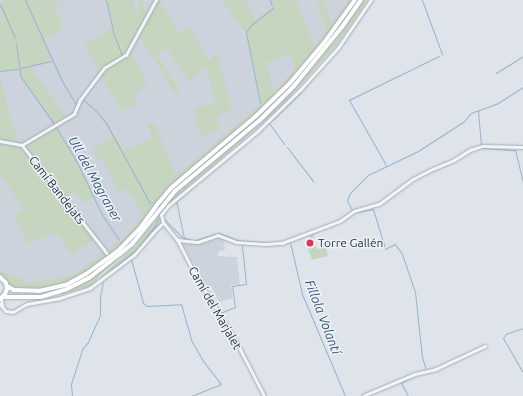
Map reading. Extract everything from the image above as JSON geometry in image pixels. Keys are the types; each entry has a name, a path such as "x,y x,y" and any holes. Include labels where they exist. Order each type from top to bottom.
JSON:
{"main road":[{"path":"0,277 7,286 14,290 39,291 66,285 86,274 118,251 141,227 168,192 256,116 290,83 327,39 355,0"},
{"path":"2,298 41,297 67,289 89,278 120,254 132,244 175,192 260,120 294,86 339,32 361,0"},
{"path":"2,298 7,292 7,286"}],"street":[{"path":"22,145 74,114 80,100 104,68 126,55 156,0"},
{"path":"2,298 1,305 6,311 13,312 27,304 60,298 90,288 134,255 154,231 163,223 161,215 168,206 258,131 301,89 338,48 371,0"},
{"name":"Camí Bandejats","path":"0,140 22,145 107,253"},
{"path":"177,240 198,242 218,235 236,242 266,244 282,243 340,221 354,211 378,204 413,179 454,160 470,150 482,146 523,147"},
{"name":"Camí del Marjalet","path":"163,223 177,240 193,271 236,342 264,396"},
{"path":"363,396 416,374 436,369 485,346"}],"shaded area":[{"path":"0,0 352,0 341,17 275,95 173,183 157,199 132,234 82,274 43,288 5,278 0,274"},
{"path":"218,237 224,239 225,250 218,252 218,256 237,257 240,285 231,285 233,298 219,302 212,287 207,289 183,244 200,243"}],"green space":[{"path":"10,0 62,1 53,7 64,28 44,39 52,60 31,67 67,118 59,123 54,123 21,77 19,69 0,71 0,22 2,14 0,2"},
{"path":"105,0 133,0 136,12 138,12 139,0 144,0 145,20 129,47 147,84 133,95 138,104 121,111 84,45 112,27"},
{"path":"157,0 160,0 179,34 190,26 209,61 217,51 232,110 217,116 220,130 200,137 194,108 215,102 206,67 189,82 167,48 157,54 180,91 175,94 138,33"},
{"path":"222,0 246,0 255,20 273,7 271,0 296,0 315,46 326,32 316,0 324,0 332,25 349,0 353,0 329,33 285,86 250,120 168,189 127,241 113,253 85,273 67,283 39,289 19,289 11,286 0,275 0,270 25,281 32,282 54,280 76,273 127,235 143,214 125,188 119,192 103,160 100,161 92,149 114,136 123,149 138,145 152,138 148,125 154,122 176,176 260,105 246,34","holes":["290,54 295,69 274,92 267,63"]},
{"path":"363,0 368,0 337,45 278,110 167,205 134,246 101,274 95,283 89,287 59,295 92,277 129,249 174,195 295,87 342,30"},
{"path":"0,78 18,143 0,140"},
{"path":"55,125 67,143 94,197 83,203 75,191 63,199 95,239 72,255 56,233 28,244 14,214 23,209 3,177 0,178 0,141 22,146"},
{"path":"159,216 162,222 137,251 98,281 102,275 135,246"},
{"path":"313,233 316,249 326,247 328,256 312,260 307,246 312,245 310,237 305,236"}],"waterway":[{"path":"25,0 62,81 76,104 78,102"},
{"path":"105,0 107,3 113,32 122,56"},
{"path":"270,0 272,6"},
{"path":"369,5 372,0"},
{"path":"422,0 442,54"},
{"name":"Ull del Magraner","path":"0,4 15,38"},
{"path":"260,103 246,32 251,25 273,8"},
{"path":"342,44 367,8"},
{"name":"Ull del Magraner","path":"16,43 21,77 54,124"},
{"path":"386,165 349,100 439,56"},
{"path":"496,73 523,56"},
{"path":"21,68 52,61"},
{"path":"103,67 112,62"},
{"path":"303,89 326,63"},
{"path":"0,71 18,69"},
{"path":"281,242 340,220 352,210 347,200 350,193 368,175 418,151 463,122 471,113 496,104 523,87"},
{"path":"285,108 301,92"},
{"path":"83,99 106,123 150,203"},
{"path":"271,121 282,110"},
{"path":"478,111 481,145"},
{"path":"269,123 284,144"},
{"path":"184,238 176,201 269,123"},
{"name":"Ull del Magraner","path":"56,127 76,160 101,213 119,240"},
{"path":"287,147 313,181"},
{"path":"483,148 515,150 523,181"},
{"path":"355,212 373,209 384,246"},
{"path":"111,270 137,249 155,226 158,218"},
{"path":"164,219 182,237 191,240"},
{"path":"196,240 219,233 236,240 257,242"},
{"path":"260,242 269,243"},
{"name":"Fillola Volantí","path":"290,242 302,294 345,396"},
{"path":"385,249 395,244 402,254 415,292 422,357 426,370"},
{"path":"222,316 220,313 235,307 232,286 246,284 242,245"},
{"name":"Ull del Magraner","path":"131,259 143,303 147,306 181,304 191,340 203,361 221,384 191,396"},
{"path":"72,396 71,384 83,348 88,342 100,315 100,297 103,282"},
{"path":"523,328 506,334 503,338 523,372"},
{"path":"408,396 401,383 411,377"}],"place":[{"name":"Torre Gallén","path":"310,243"}]}
